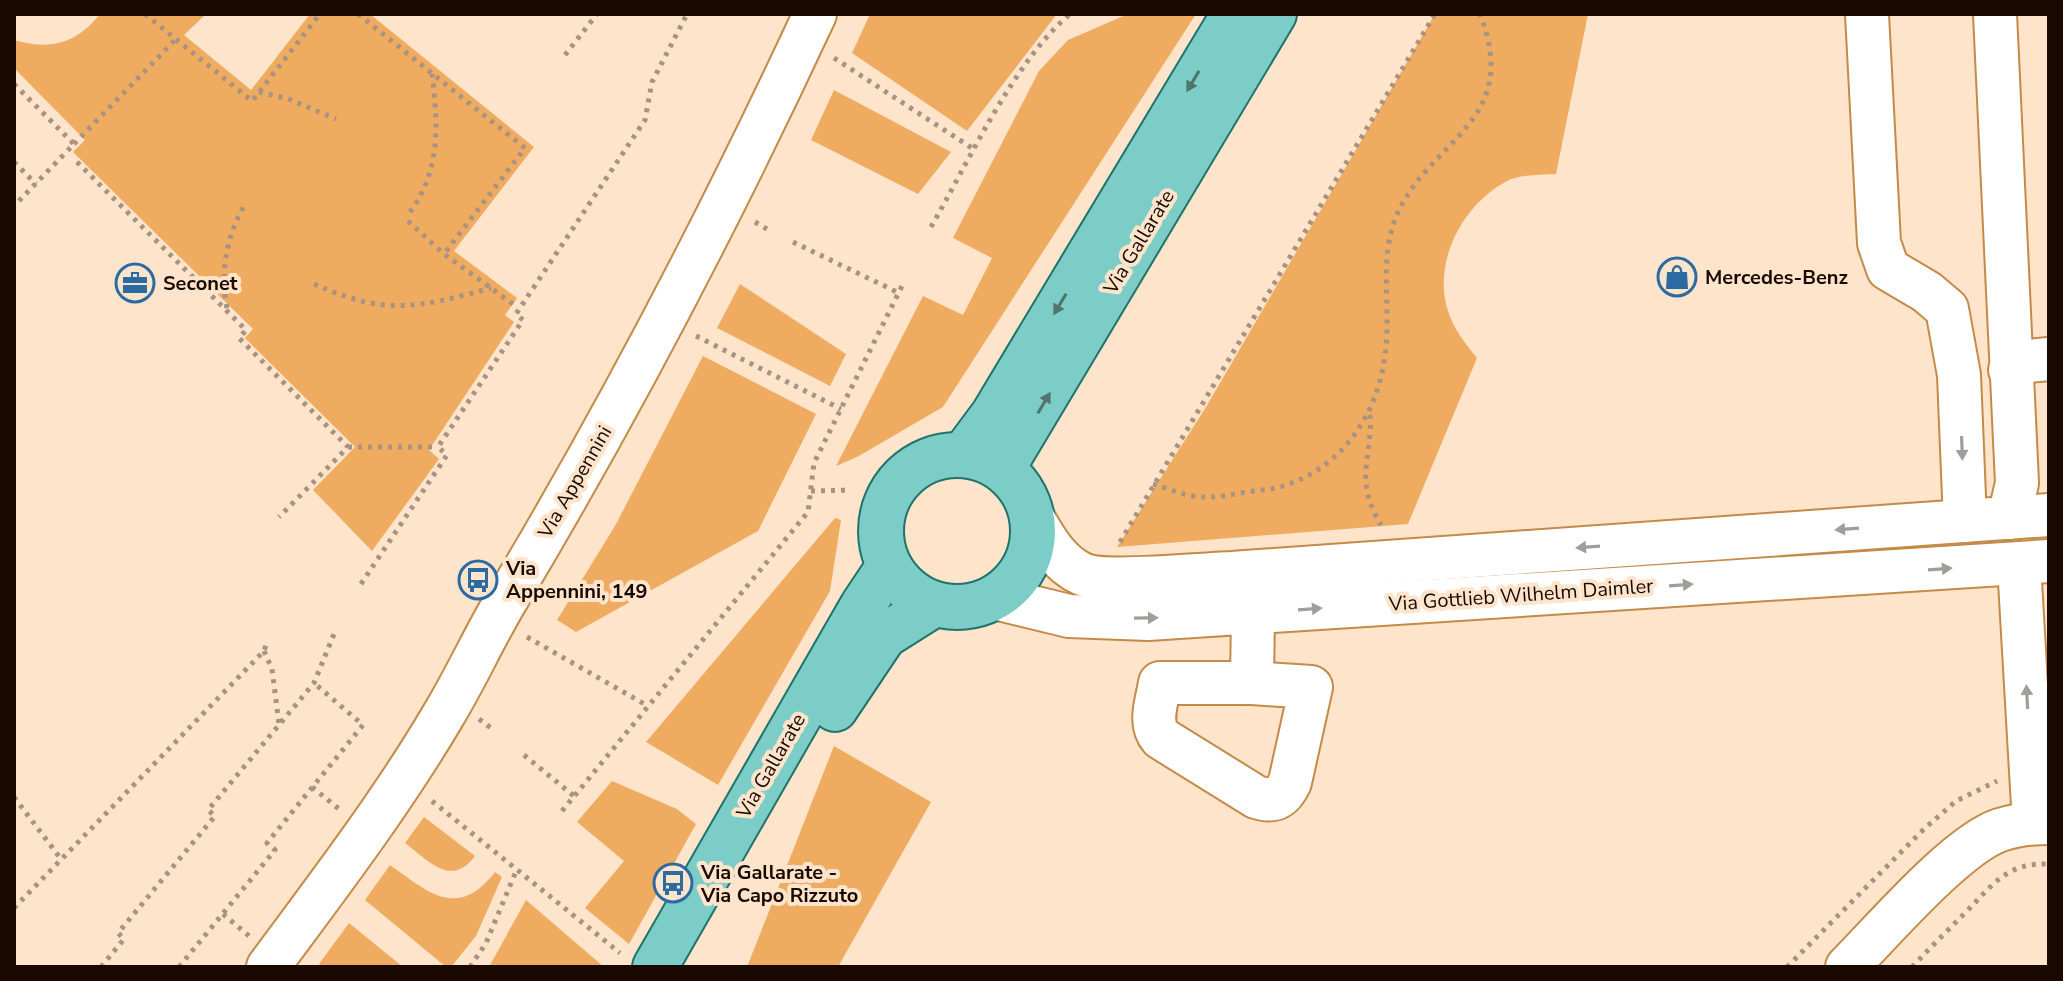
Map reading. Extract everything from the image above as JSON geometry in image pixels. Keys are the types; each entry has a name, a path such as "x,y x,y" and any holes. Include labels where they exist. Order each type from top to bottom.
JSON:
{"main road":[{"name":"Via Gallarate","path":"983,462 993,415 1234,14"},
{"name":"Via Gallarate","path":"983,462 1274,14"},
{"path":"933,458 983,462 1023,491 1033,518 1030,553 1019,577 995,598 965,608 933,605 907,590 889,566 881,544 881,520 888,497 907,473 933,458"},
{"name":"Via Gallarate","path":"638,960 889,566"},
{"name":"Via Gallarate","path":"685,967 844,693 884,636 933,605"}],"street":[{"name":"Via Appennini","path":"259,952 329,884 444,714 668,315 815,14"},
{"path":"1867,14 1879,243 1888,269 1927,292 1947,309 1959,375 1965,521"},
{"path":"1033,518 1052,551 1082,574 1130,577 1232,573 2029,517 2017,483 2032,460 2030,365 1995,14"},
{"path":"1847,967 1940,873 1978,841 1998,830 2041,823 2034,562"},
{"name":"Via Gottlieb Wilhelm Daimler","path":"995,598 1069,616 1148,619 2034,562"},
{"path":"1232,573 1243,614 1252,683"}],"path":[{"path":"145,14 252,101 320,14"},
{"path":"358,14 525,148 444,254"},
{"path":"565,55 597,14"},
{"path":"438,447 523,320 516,314 645,120 652,82 686,14"},
{"path":"931,227 1003,101 1050,30 1070,14"},
{"path":"1117,547 1435,14"},
{"path":"1153,484 1192,496 1214,497 1284,486 1340,452 1357,434 1381,382 1386,352 1389,239 1397,216 1412,188 1467,129 1480,110 1491,74 1490,41 1480,14"},
{"path":"14,206 176,39"},
{"path":"834,58 975,150"},
{"path":"410,212 423,191 435,147 437,112 432,73"},
{"path":"14,84 74,144"},
{"path":"259,92 289,99 336,119"},
{"path":"14,162 36,184"},
{"path":"77,162 246,330 239,338 348,447 438,447 447,455 361,584"},
{"path":"227,311 224,279 226,251 232,227 244,206"},
{"path":"408,221 444,254 517,307"},
{"path":"755,222 767,229"},
{"path":"793,242 899,293"},
{"path":"314,284 347,299 377,306 413,306 445,301 491,288"},
{"path":"562,811 808,512 814,463 902,286"},
{"path":"696,336 841,409"},
{"path":"1369,413 1371,431 1367,493 1383,529"},
{"path":"279,517 348,447"},
{"path":"811,491 851,490"},
{"path":"101,967 124,939 118,933 215,816 208,810 314,683 334,634"},
{"path":"525,636 648,706"},
{"path":"14,908 265,648 272,669 279,725"},
{"path":"179,967 275,850 267,843 363,725 314,683"},
{"path":"524,755 574,796"},
{"path":"312,787 340,810"},
{"path":"421,792 638,960"},
{"path":"14,797 61,859"},
{"path":"1912,967 1984,890 2007,873 2023,866 2049,864"},
{"path":"470,967 486,943 517,869"},
{"path":"223,914 259,952"}],"shaded area":[{"path":"100,14 206,14 184,35 251,90 310,14 370,14 534,147 454,251 517,298 505,315 514,322 429,450 439,459 372,551 313,490 355,447 245,338 253,329 73,152 85,140 14,68 14,40 40,45 62,42 82,32"},
{"path":"870,14 1057,14 967,131 852,53"},
{"path":"1128,14 1196,14 943,407 836,466 923,296 963,315 992,258 953,238 1039,71 1068,40"},
{"path":"1435,14 1588,14 1556,174 1518,177 1491,191 1465,219 1448,254 1444,292 1448,311 1464,342 1477,358 1408,524 1117,547 1206,407"},
{"path":"834,90 951,152 918,194 811,140"},
{"path":"740,284 846,354 830,386 717,328"},
{"path":"703,356 816,414 758,531 576,632 557,620 615,526"},
{"path":"835,518 841,520 830,591 718,785 646,742"},
{"path":"834,746 931,802 838,967 747,967"},
{"path":"612,781 677,809 696,824 629,944 585,908 624,861 577,822"},
{"path":"424,817 475,856 466,865 449,871 423,857 405,843"},
{"path":"390,865 418,885 443,897 468,895 495,872 502,877 476,936 451,967 446,967 365,900"},
{"path":"526,900 604,967 489,967"},
{"path":"349,923 403,967 322,967 319,964"}],"place":[{"name":"Mercedes-Benz","path":"1677,277"},
{"name":"Seconet","path":"135,283"},
{"name":"Via Appennini, 149","path":"478,580"},
{"name":"Via Gallarate - Via Capo Rizzuto","path":"673,883"}]}
